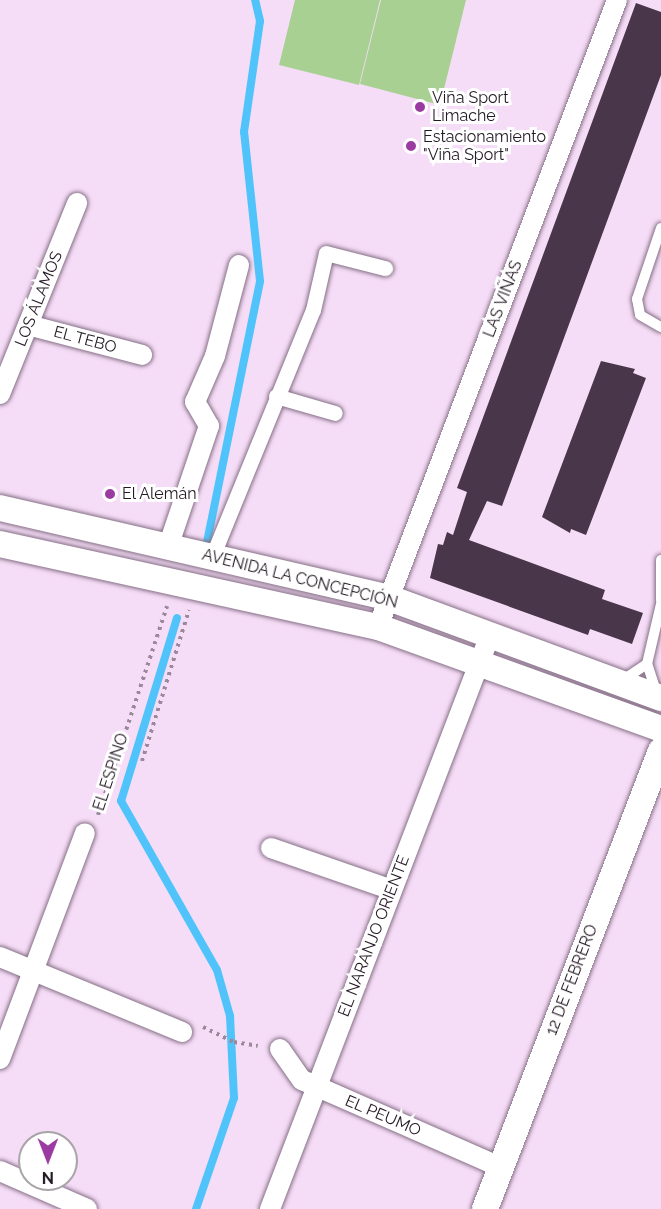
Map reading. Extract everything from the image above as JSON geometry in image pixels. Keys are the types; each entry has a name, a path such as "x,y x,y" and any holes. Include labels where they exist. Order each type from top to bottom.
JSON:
{"street":[{"name":"LAS VIÑAS","path":"378,627 617,0"},
{"name":"LOS ÁLAMOS","path":"0,394 77,203"},
{"path":"212,557 313,310 326,253 385,268"},
{"path":"168,547 209,426 195,402 215,356 239,265"},
{"name":"EL TEBO","path":"28,325 142,355"},
{"path":"276,396 335,413"},
{"name":"AVENIDA LA CONCEPCIÓN","path":"0,508 389,598 661,698"},
{"name":"AVENIDA LA CONCEPCIÓN","path":"0,544 378,627 661,729"},
{"name":"EL NARANJO ORIENTE","path":"270,1209 490,634"},
{"name":"12 DE FEBRERO","path":"485,1209 661,751"},
{"path":"0,1059 85,833"},
{"path":"271,848 392,890"},
{"path":"0,957 182,1032"},
{"name":"EL PEUMO","path":"280,1049 302,1080 316,1088 500,1167"},
{"path":"0,1171 87,1209"}],"lane":[{"path":"661,228 637,299 640,315 661,327"},
{"path":"661,560 661,602 647,664 661,698"},
{"path":"618,682 647,664"}],"path":[{"path":"142,761 184,621 188,585"},
{"name":"EL ESPINO","path":"85,833 98,815 188,585"},
{"path":"182,1032 202,1027 234,1042"}],"green space":[{"path":"295,0 380,0 359,85 279,65"},
{"path":"381,0 466,0 440,105 360,84"}],"building":[{"path":"636,3 661,12 661,75 502,506 487,501 469,540 605,590 602,599 643,613 632,644 590,629 588,635 430,578 438,544 443,545 447,532 453,535 467,492 457,488"},
{"path":"601,361 635,369 633,373 646,378 586,535 571,529 570,533 542,517"}],"waterway":[{"path":"207,542 260,281 244,132 260,21 255,0"},
{"path":"177,618 121,801 217,970 230,1016 234,1098 196,1209"}],"place":[{"name":"Viña Sport Limache","path":"420,107"},
{"name":"Estacionamiento \"Viña Sport\"","path":"411,146"},
{"name":"El Alemán","path":"110,494"}]}
